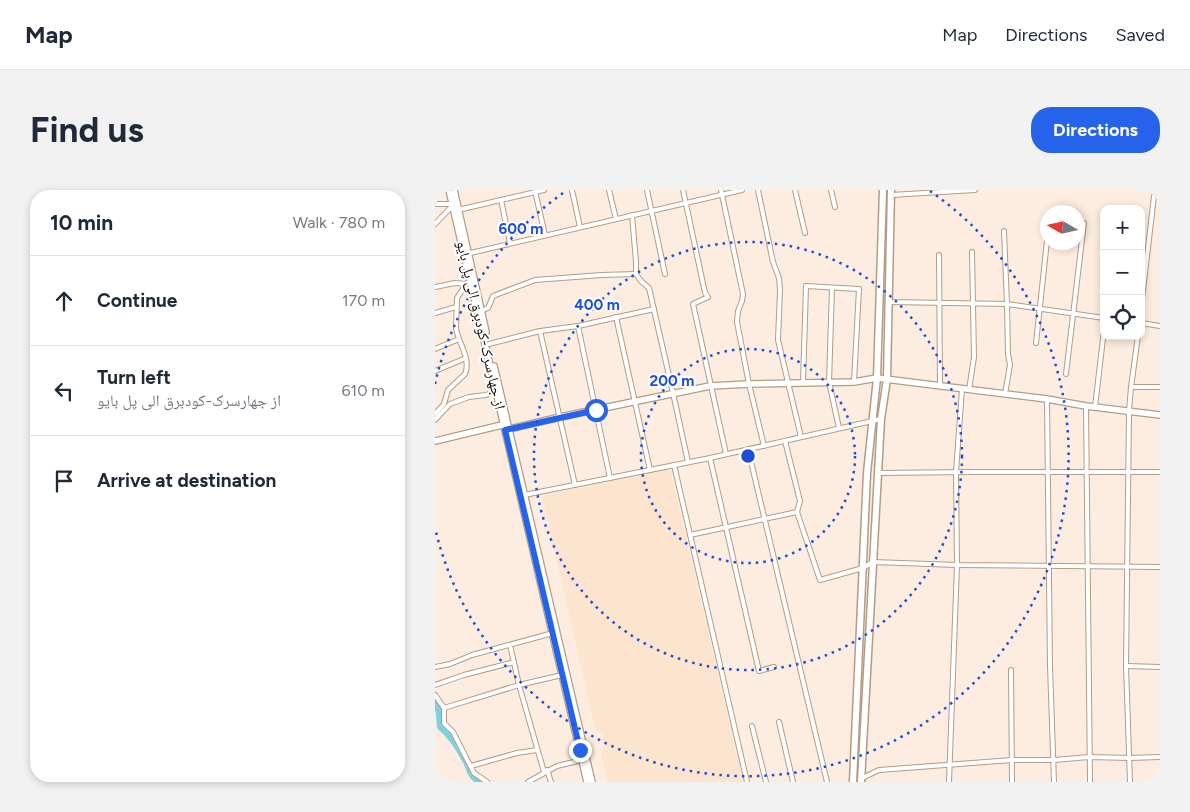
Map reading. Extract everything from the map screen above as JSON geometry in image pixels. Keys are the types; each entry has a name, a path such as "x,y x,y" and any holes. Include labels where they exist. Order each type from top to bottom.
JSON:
{"main road":[{"path":"851,782 867,474 877,378 883,190"},
{"path":"861,780 881,419 887,379 891,192"}],"street":[{"name":"از جهارسرک-کودبرق الی پل بایو","path":"449,190 455,207 489,344 523,496 592,782"},
{"name":"از جهارسرک-کودبرق الی پل بایو","path":"454,190 455,207"},
{"path":"435,204 455,207 501,200 544,190"},
{"path":"572,190 580,227"},
{"path":"609,190 616,219"},
{"path":"647,190 665,274"},
{"path":"683,190 705,293 708,297 693,304 726,454"},
{"path":"466,254 686,203 722,192 742,190"},
{"path":"758,190 773,262 779,278 779,340 801,437"},
{"path":"795,190 805,233"},
{"path":"831,190 835,207"},
{"path":"891,192 975,190"},
{"path":"535,191 545,235"},
{"path":"722,192 743,294 738,310 737,322 764,446"},
{"path":"1142,295 1153,196"},
{"path":"501,200 510,243"},
{"path":"435,224 455,207"},
{"path":"632,215 636,274 649,288 688,462"},
{"path":"1004,231 1008,354 1010,365 1005,394"},
{"path":"1036,344 1046,250"},
{"path":"1066,374 1081,250"},
{"path":"949,782 957,565 956,472 966,389 974,357 972,252"},
{"name":"از جهارسرک-کودبرق الی پل بایو","path":"466,254 469,284 507,427"},
{"path":"939,254 940,386"},
{"path":"481,311 488,308 493,296 529,282 602,275 636,274"},
{"path":"435,287 455,283 469,284"},
{"path":"436,416 444,404 448,390 467,371 466,358 456,329 456,307 457,298 469,284"},
{"path":"803,383 806,286 859,289 854,382"},
{"path":"832,288 829,382 839,428"},
{"path":"889,302 1007,304 1100,317"},
{"path":"435,313 456,307"},
{"path":"489,344 540,331 579,326 654,309"},
{"path":"616,317 650,470"},
{"path":"1145,324 1160,326"},
{"path":"579,326 610,478"},
{"path":"540,331 575,485"},
{"path":"435,349 459,339"},
{"path":"1095,407 1103,340"},
{"path":"1130,782 1126,666 1129,411 1137,340"},
{"path":"435,371 466,358"},
{"path":"435,441 710,386 854,382 877,378 1160,415"},
{"path":"1131,387 1160,387"},
{"path":"436,416 450,404 469,397 486,395 496,391"},
{"path":"1047,399 1054,782"},
{"path":"1086,406 1090,782"},
{"path":"523,496 710,458 881,419"},
{"path":"785,441 799,500 797,512 820,580 863,568 873,562 957,565 1160,567"},
{"path":"748,449 827,782"},
{"path":"710,458 759,671 774,667"},
{"path":"674,465 747,782"},
{"path":"878,473 1160,472"},
{"name":"از جهارسرک-کودبرق الی پل بایو","path":"523,496 587,782"},
{"path":"690,535 797,512"},
{"path":"435,666 450,664 472,655 553,634"},
{"path":"510,645 537,750 551,782"},
{"path":"435,685 514,662"},
{"path":"1126,666 1160,666"},
{"path":"1011,670 1012,782"},
{"path":"444,708 519,685 562,675"},
{"path":"435,694 444,708 444,723 453,732 475,773 487,782"},
{"path":"779,722 793,782"},
{"path":"752,726 766,782"},
{"path":"471,766 517,753 537,750"},
{"path":"851,782 861,780 879,770 1012,760 1160,757"},
{"path":"528,782 557,766 582,760"}],"shaded area":[{"path":"670,468 743,782 608,782 601,755 604,746 602,734 595,728 542,496"}],"waterway":[{"path":"435,701 439,710 440,727 455,743 472,775 479,782"}],"route":[{"path":"580,750 505,430 596,410"}]}
